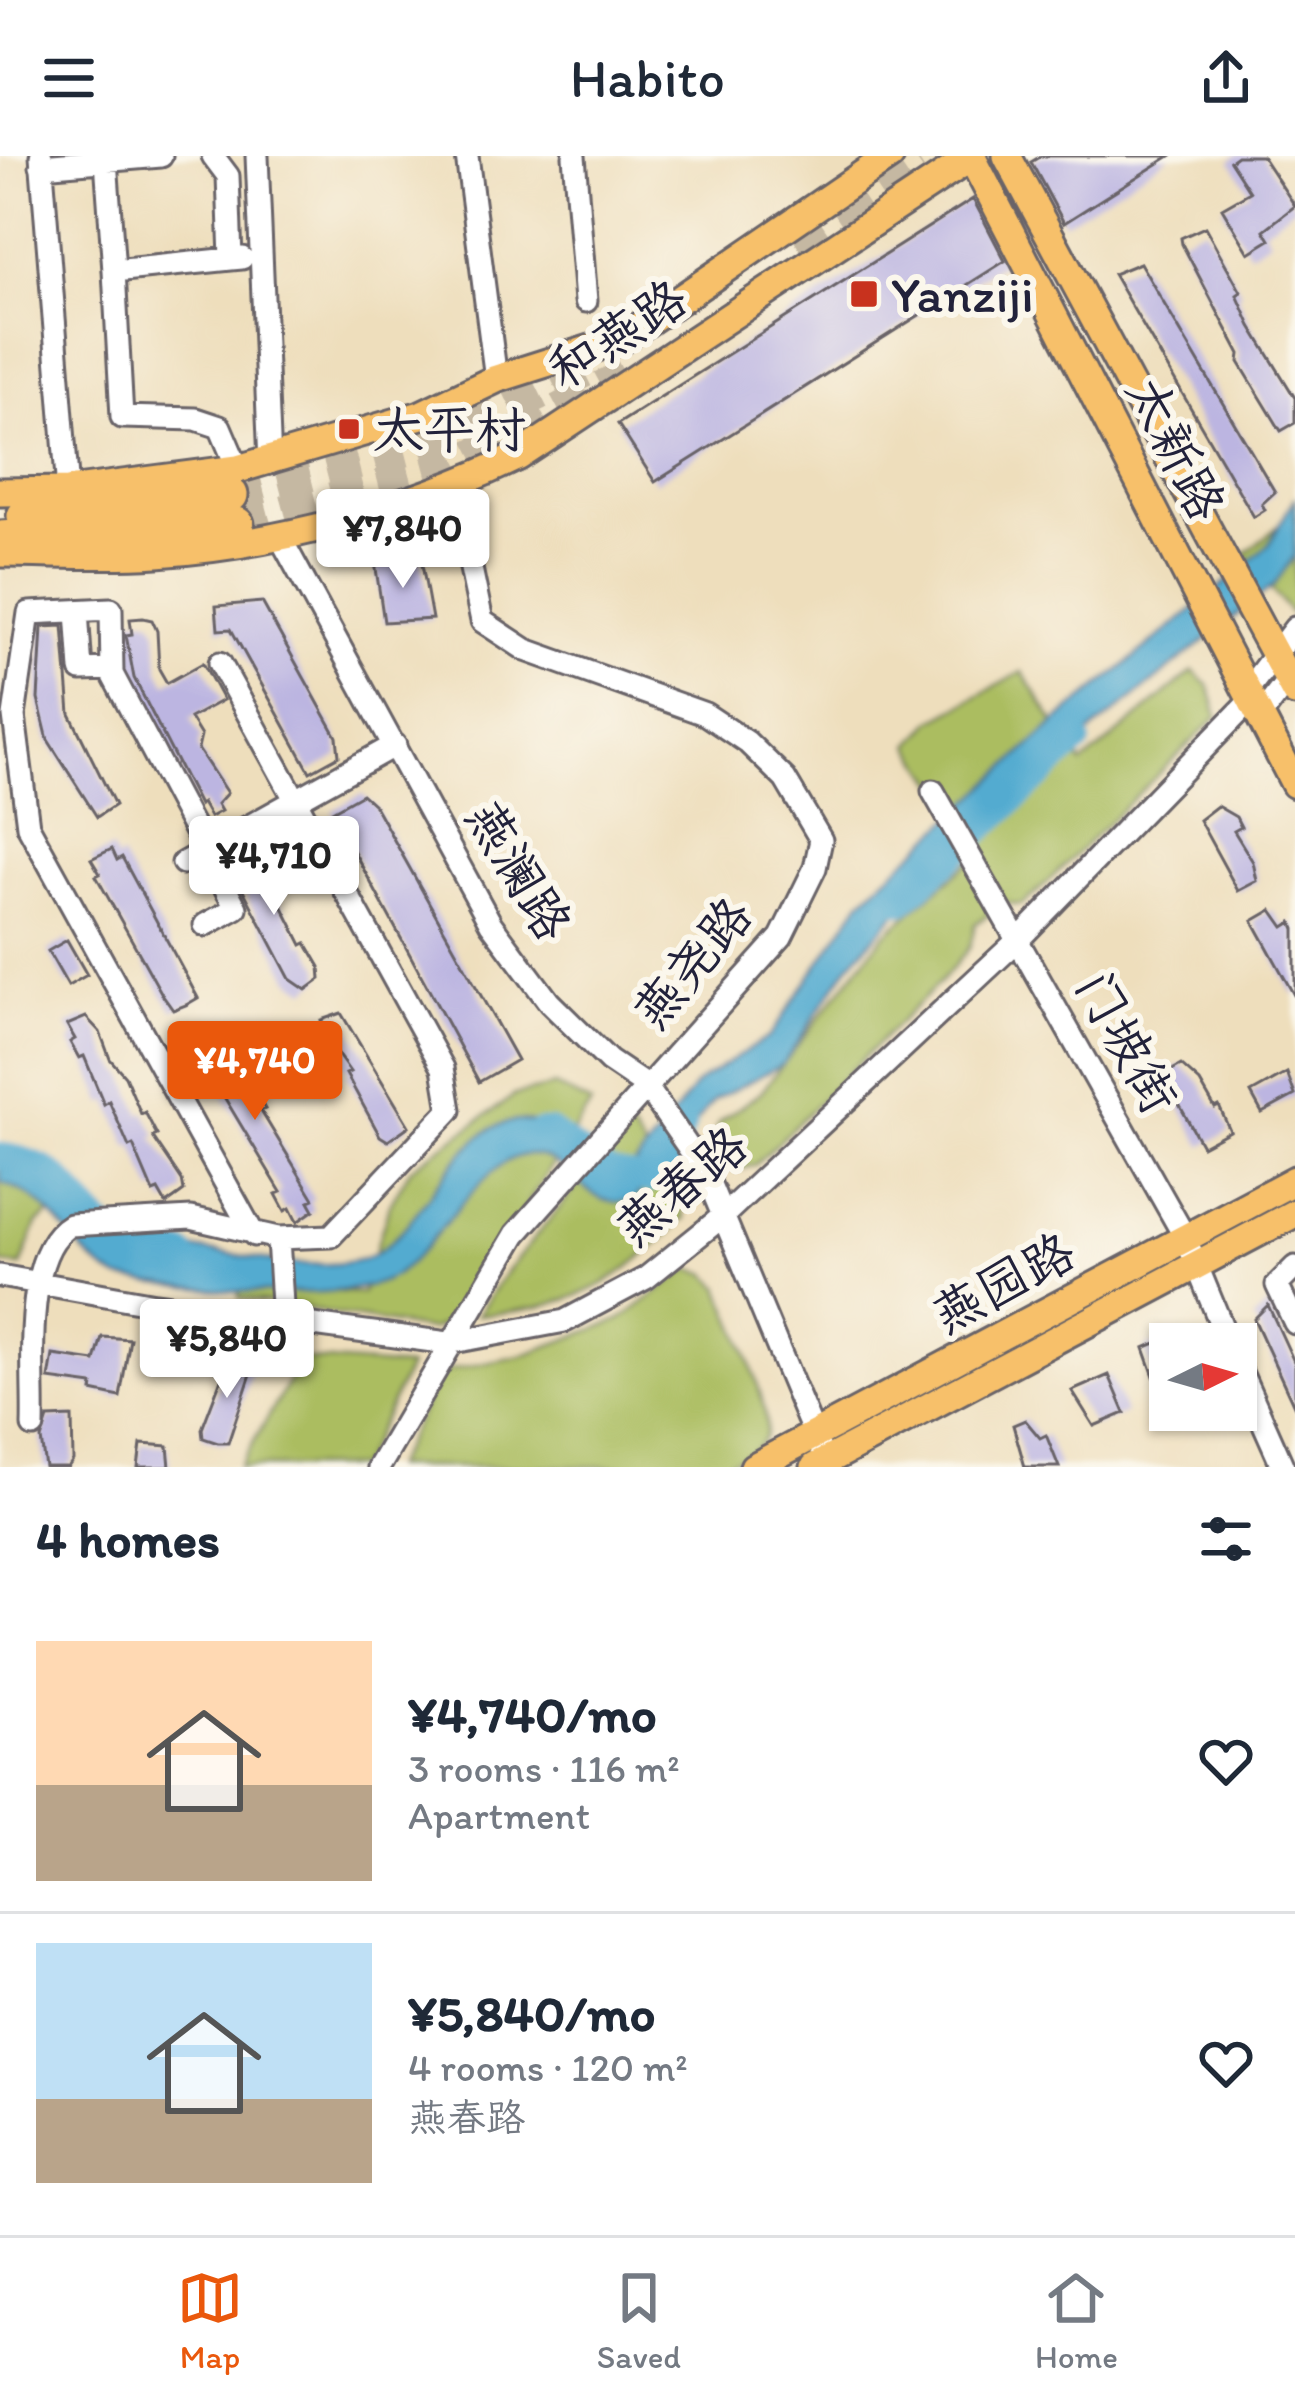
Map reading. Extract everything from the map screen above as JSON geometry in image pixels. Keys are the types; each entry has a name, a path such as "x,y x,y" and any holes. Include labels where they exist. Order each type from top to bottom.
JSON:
{"highway":[{"path":"0,518 236,496"},
{"path":"0,538 236,496"}],"main road":[{"path":"0,492 236,496 270,463 421,415 496,379 622,339 890,156"},
{"name":"太新路","path":"1007,156 1283,666"},
{"name":"太新路","path":"972,157 1295,784"},
{"name":"和燕路","path":"0,553 156,554 280,537 454,488 519,456 972,157"},
{"name":"燕园路","path":"754,1467 823,1458 1189,1252 1295,1180"},
{"name":"燕园路","path":"1189,1252 1295,1213"}],"street":[{"path":"68,491 41,161 161,156"},
{"path":"213,156 228,176 231,259"},
{"path":"257,156 270,463"},
{"path":"467,156 496,379"},
{"path":"574,156 586,301"},
{"path":"106,160 122,417 196,419 220,427 236,496"},
{"path":"114,271 262,256"},
{"name":"燕尧路","path":"380,1467 448,1343 516,1234 781,937 814,868 821,840 785,779 747,742 719,724 526,650 482,621 454,488"},
{"name":"燕澜路","path":"280,537 490,924 548,1002 609,1060 646,1086 704,1170 823,1458"},
{"path":"205,925 236,908 112,669 111,609 29,614 14,716 28,826 254,1235"},
{"path":"76,611 81,670 112,669"},
{"name":"燕春路","path":"0,1276 283,1322 448,1343 565,1321 646,1278 723,1216 1018,940 1252,703 1283,666 1295,628"},
{"path":"32,1426 34,1282 56,1234 70,1226 191,1218 254,1235 332,1237 450,1110 443,1068 220,663"},
{"path":"183,863 395,745"},
{"name":"门坡街","path":"933,791 1189,1252 1219,1323"},
{"path":"278,1238 283,1322"},
{"path":"1295,1267 1277,1286 1295,1323"},
{"path":"1257,1408 1283,1467"}],"green space":[{"path":"1295,500 1295,607 1290,613 1244,554 1280,525"},
{"path":"1193,671 1209,686 1218,716 1034,895 1021,905 1006,903 975,924 970,947 944,978 755,1165 734,1171 711,1140 719,1122 761,1092 883,936 982,851 911,745 932,721 1022,672 1082,764"},
{"path":"555,1086 591,1104 453,1321 430,1330 239,1298 240,1286 362,1293 389,1206 410,1169 515,1095"},
{"path":"628,1125 680,1202 685,1218 637,1261 592,1289 541,1306 477,1315 503,1276"},
{"path":"0,1177 36,1190 54,1210 37,1224 21,1266 0,1263"},
{"path":"689,1269 707,1273 720,1287 758,1387 766,1425 764,1438 749,1452 716,1467 393,1467 441,1372 521,1356 620,1320"},
{"path":"302,1359 409,1367 359,1467 239,1467"}],"water":[{"path":"1295,497 1295,555 1274,585 1044,770 933,873 849,965 783,1064 714,1100 636,1197 604,1200 555,1163 525,1155 492,1172 392,1277 369,1286 300,1293 120,1279 88,1256 37,1201 0,1182 0,1157 23,1163 53,1181 114,1242 131,1249 186,1249 315,1265 359,1260 382,1249 404,1229 464,1152 486,1132 511,1122 547,1127 597,1169 634,1166 698,1082 770,1036 861,901 1062,717 1269,544"}],"building":[{"path":"1041,156 1170,156 1064,223 1031,162"},
{"path":"1237,156 1262,156 1295,206 1264,230 1270,240 1249,253 1222,208 1250,192 1230,161"},
{"path":"973,199 1005,261 655,482 618,424"},
{"path":"1205,227 1241,292 1237,295 1251,326 1295,398 1295,423 1281,431 1239,362 1240,354 1182,244 1181,238"},
{"path":"1140,263 1275,492 1262,504 1265,510 1254,517 1113,274"},
{"path":"421,559 432,619 384,622 375,562"},
{"path":"262,602 337,737 339,756 310,772 231,629 218,630 216,606"},
{"path":"130,619 152,620 157,631 159,669 167,683 203,663 223,700 190,718 201,736 198,749 227,793 217,804 221,811 210,817 199,805 134,678 126,635 132,634"},
{"path":"63,626 70,714 115,805 97,817 48,740 38,699 42,627"},
{"path":"362,794 375,806 517,1060 479,1082 332,811"},
{"path":"1217,806 1236,817 1241,827 1234,831 1253,862 1257,881 1238,891 1199,820"},
{"path":"246,845 253,848 302,945 306,943 320,967 321,979 306,990 290,979 230,865 227,856"},
{"path":"112,849 117,860 122,857 198,998 186,1005 173,1010 163,996 96,876 100,874 91,859"},
{"path":"1272,910 1284,927 1292,922 1295,929 1295,997 1253,921"},
{"path":"67,940 87,975 68,986 48,951"},
{"path":"341,1013 409,1126 388,1141 380,1136 346,1074 350,1072 325,1037 321,1020"},
{"path":"86,1017 100,1032 110,1059 125,1076 141,1114 145,1112 157,1135 153,1137 182,1180 184,1191 166,1204 158,1190 153,1192 109,1101 104,1104 84,1056 79,1058 70,1042 75,1039 67,1025"},
{"path":"215,1029 221,1040 226,1037 247,1086 251,1084 265,1109 261,1111 314,1199 309,1201 314,1210 297,1222 290,1208 285,1211 276,1194 281,1192 199,1055 203,1053 196,1039"},
{"path":"1181,1065 1200,1082 1215,1108 1219,1106 1230,1131 1202,1146 1163,1075"},
{"path":"1287,1073 1295,1095 1262,1113 1251,1093"},
{"path":"1268,1305 1295,1364 1295,1408 1257,1323 1254,1319"},
{"path":"102,1337 130,1339 120,1397 92,1391 93,1385 49,1379 53,1355 95,1361"},
{"path":"230,1356 254,1365 228,1443 218,1443 203,1438 202,1429"},
{"path":"1109,1375 1125,1413 1094,1426 1072,1391"},
{"path":"72,1417 73,1460 68,1467 45,1467 41,1439 48,1418"},
{"path":"1025,1420 1040,1438 1046,1435 1059,1467 1025,1467 1013,1425"},
{"path":"141,1444 168,1446 170,1467 138,1467"}],"waterway":[{"path":"903,901 1078,741"},
{"path":"539,1133 550,1132 610,1174 648,1180 667,1163 683,1125"},
{"path":"0,1156 24,1161 56,1177 102,1227 127,1243 183,1255"}],"tunnel":[{"path":"792,238 916,156"},
{"path":"231,495 442,441 593,367"},
{"path":"237,524 450,467 625,375"}],"place":[{"name":"Yanziji","path":"864,294"},
{"name":"太平村","path":"349,429"}]}
